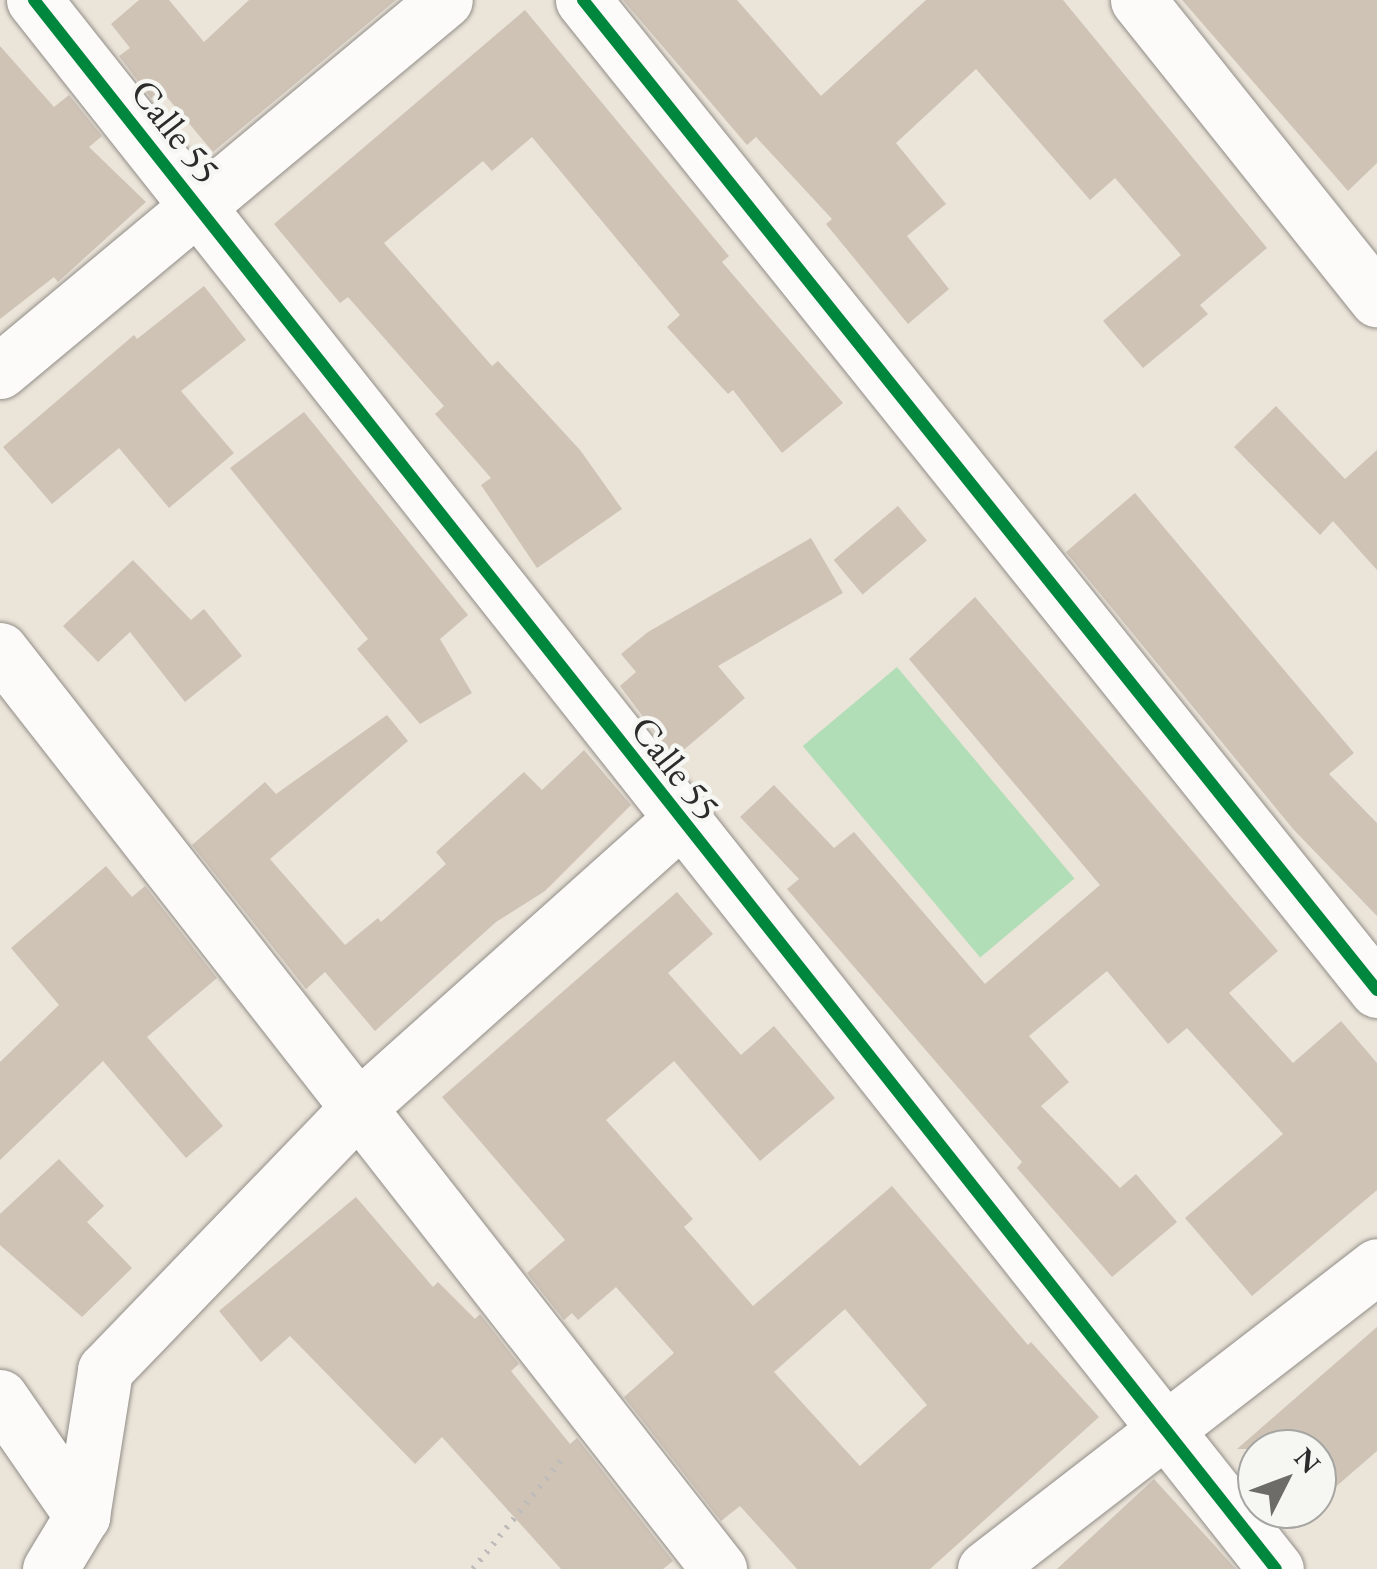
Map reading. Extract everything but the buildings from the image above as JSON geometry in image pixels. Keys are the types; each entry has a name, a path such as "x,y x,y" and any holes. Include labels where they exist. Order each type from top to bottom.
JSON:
{"street":[{"name":"Calle 55","path":"34,0 1161,1430 1276,1569"},
{"path":"0,371 445,0"},
{"path":"583,0 1377,990"},
{"path":"1138,0 1377,299"},
{"path":"0,650 359,1107 596,1418 719,1569"},
{"path":"50,1569 82,1516 105,1370 359,1107 679,821"},
{"path":"985,1569 1377,1266"},
{"path":"0,1397 82,1516"}],"path":[{"path":"473,1569 596,1418"}],"green space":[{"path":"897,667 1074,878 980,957 803,746"}],"cycle path":[{"path":"34,0 1276,1569"},
{"path":"583,0 1377,990"}]}
